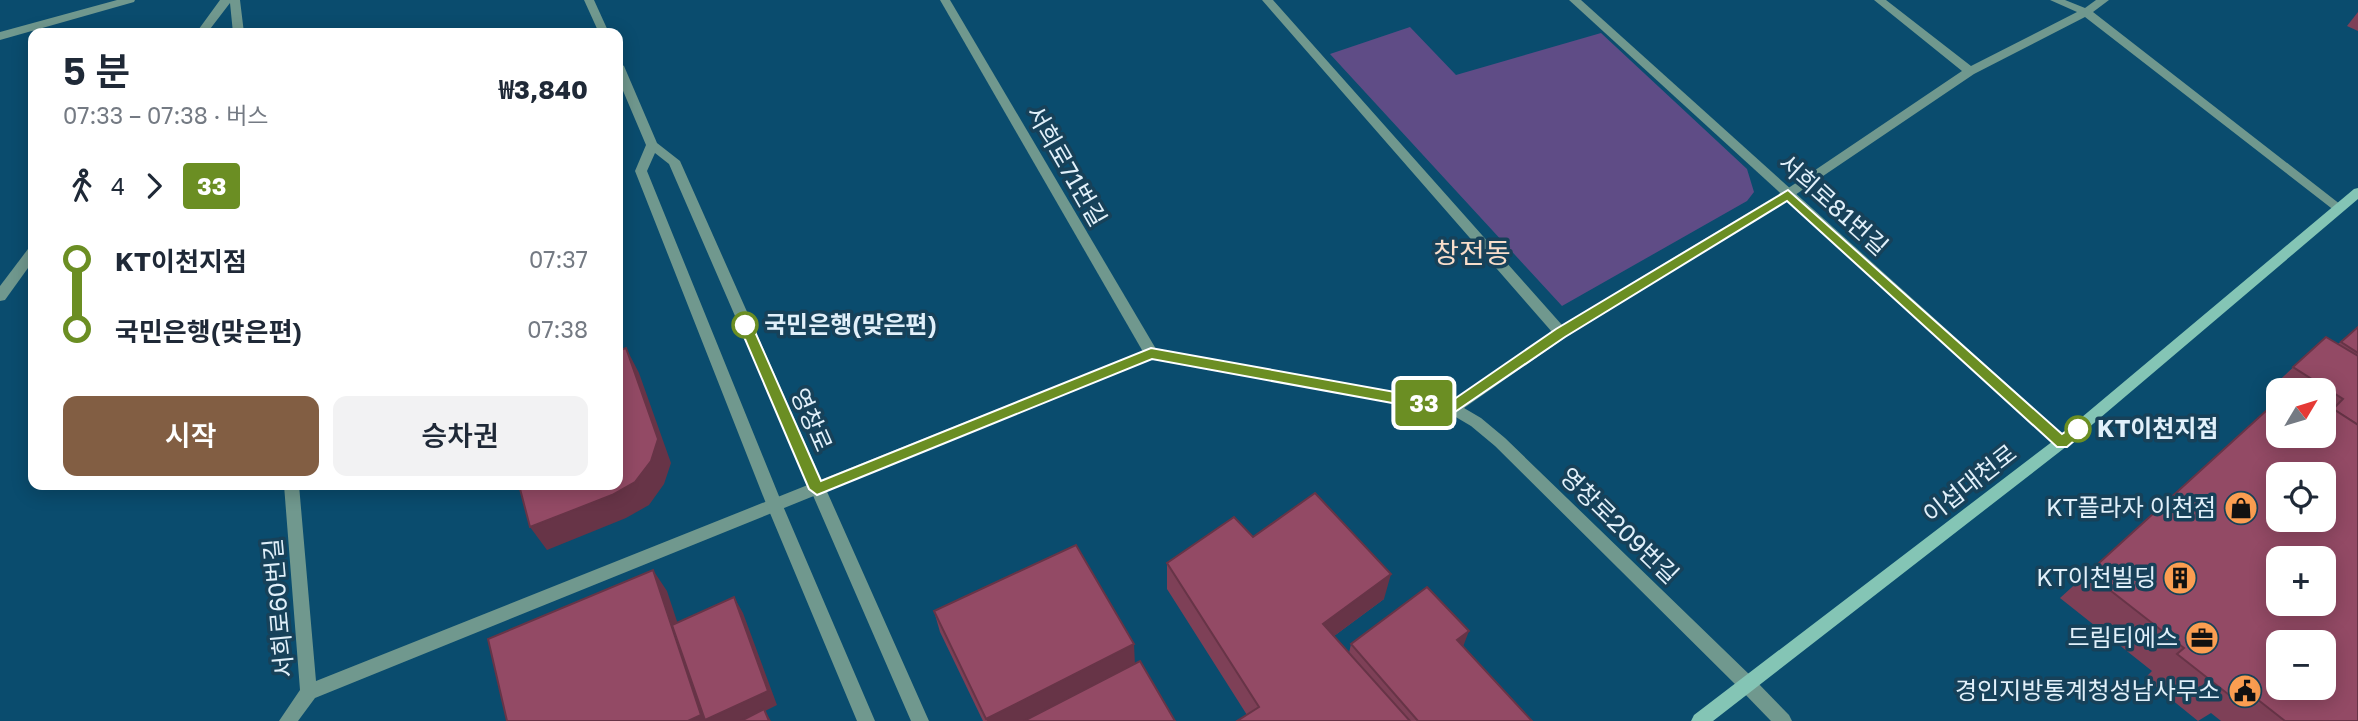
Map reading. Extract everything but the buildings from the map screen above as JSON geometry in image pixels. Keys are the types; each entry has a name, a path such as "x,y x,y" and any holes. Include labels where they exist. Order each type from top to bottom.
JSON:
{"main road":[{"name":"이섭대천로","path":"1700,721 1928,548 2062,442 2358,192"}],"street":[{"path":"29,28 130,0"},
{"path":"205,28 226,0"},
{"path":"235,0 238,28"},
{"path":"589,0 602,28"},
{"name":"서희로71번길","path":"945,0 1151,353"},
{"path":"1267,0 1561,333"},
{"name":"서희로81번길","path":"1574,0 2062,442"},
{"path":"1879,0 1970,71"},
{"path":"2055,0 2086,12 2339,208"},
{"path":"309,692 1151,353 1452,408 1561,333 1788,194 1970,71 2086,12 2104,0"},
{"path":"0,36 28,28"},
{"name":"영창로","path":"623,78 652,145 674,161 920,721"},
{"path":"652,145 641,171 775,506 866,721"},
{"path":"0,296 28,259"},
{"name":"영창로209번길","path":"1452,408 1476,422 1500,442 1783,721"},
{"name":"서희로60번길","path":"288,721 309,692 291,490"}],"shaded area":[{"path":"1410,27 1456,75 1601,33 1747,169 1754,192 1747,201 1562,306 1330,54"}],"bus line":[{"name":"33","path":"745,325 817,489 1151,353 1452,408 1561,333 1788,194 2062,442 2078,429"}],"place":[{"name":"국민은행(맞은편)","path":"745,325"},
{"name":"KT이천지점","path":"2078,429"},
{"name":"KT플라자 이천점","path":"2241,508"},
{"name":"KT이천빌딩","path":"2180,578"},
{"name":"드림티에스","path":"2202,638"},
{"name":"경인지방통계청성남사무소","path":"2245,691"}],"district":[{"name":"창전동","path":"1472,253"}]}
